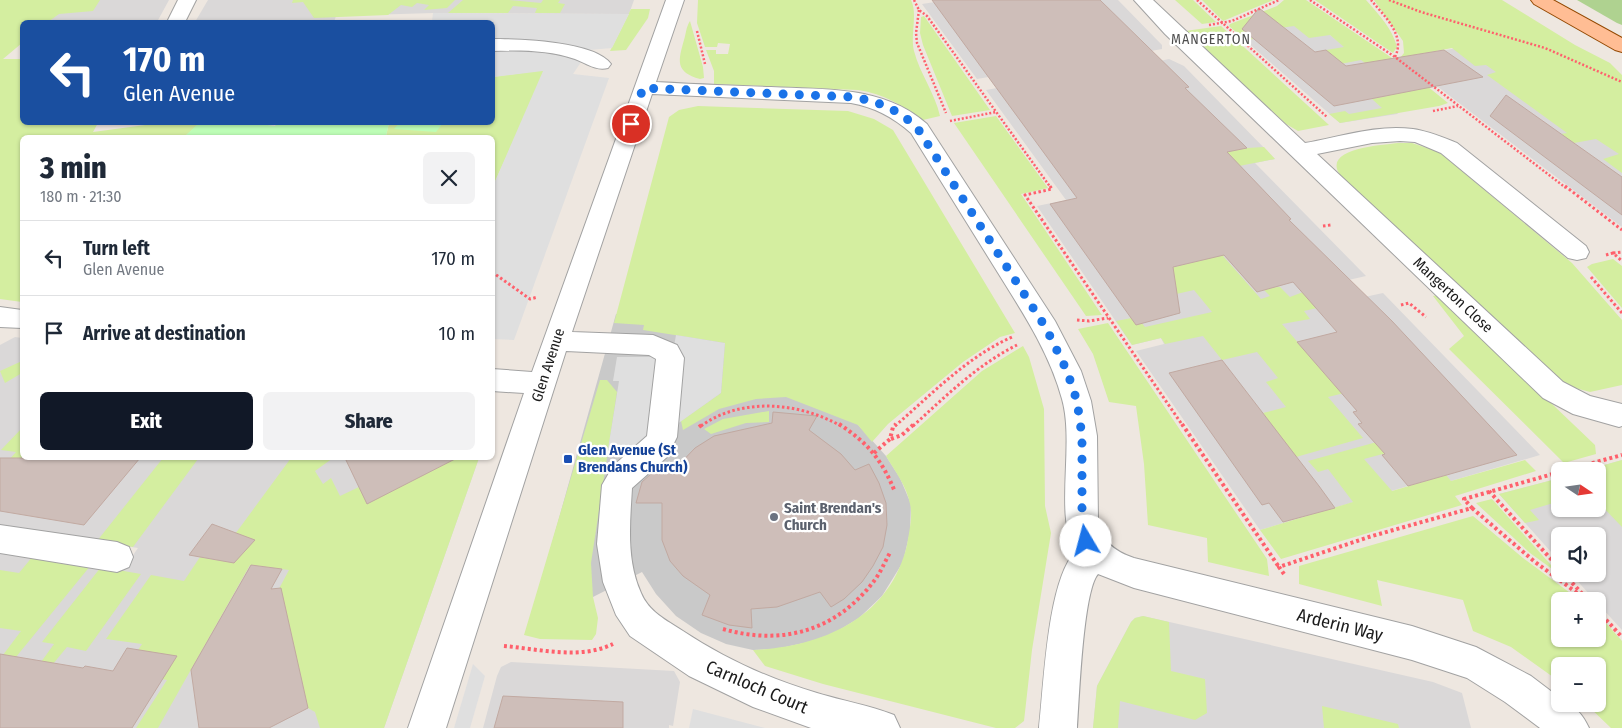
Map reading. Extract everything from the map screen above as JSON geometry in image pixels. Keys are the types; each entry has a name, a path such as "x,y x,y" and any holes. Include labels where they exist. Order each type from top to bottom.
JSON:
{"main road":[{"path":"1540,0 1622,46"}],"street":[{"path":"177,20 187,0"},
{"name":"Mangerton Close","path":"1143,0 1172,30 1553,390 1583,406 1618,415"},
{"name":"Glen Avenue","path":"426,728 643,88 673,6"},
{"path":"495,45 511,44 563,50 593,58 601,64"},
{"name":"Arderin Way","path":"643,88 852,97 880,103 901,114 918,129 1035,332 1067,371 1077,401 1082,436 1082,523 1086,541 1096,553 1113,566 1134,573 1418,645 1476,664 1518,689 1570,728"},
{"path":"1301,151 1392,134 1410,135 1432,140 1449,148 1581,262"},
{"path":"0,317 20,319"},
{"name":"Carnloch Court","path":"557,341 652,345 667,352 670,358 662,437 656,448 624,474 617,486 613,544 616,563 628,604 642,624 702,664 766,694 818,712 881,728"},
{"path":"495,380 542,384"},
{"path":"0,539 117,557"},
{"path":"1058,728 1067,634 1075,586 1083,567 1096,553"}],"path":[{"path":"914,0 919,10 927,16 1052,190 1025,195 1279,567"},
{"path":"1197,0 1329,118"},
{"path":"1218,25 1279,0"},
{"path":"1310,0 1395,57 1622,230"},
{"path":"1371,0 1390,25 1399,41 1399,51 1395,57"},
{"path":"1389,0 1435,18 1519,39 1558,52 1622,82"},
{"path":"673,6 693,19 708,78 702,91"},
{"path":"919,10 916,38 929,74"},
{"path":"950,121 996,112"},
{"path":"1604,256 1622,252"},
{"path":"1612,254 1622,261"},
{"path":"1581,262 1622,313"},
{"path":"495,274 530,299 539,297"},
{"path":"1401,305 1409,303"},
{"path":"1092,320 1108,318"},
{"path":"890,439 893,427 966,366 1003,340 1035,332"},
{"path":"874,453 890,439 902,435 976,371 1008,348 1024,342 1035,332"},
{"path":"698,428 716,416 747,408 782,408 815,413 846,427 874,453 889,476 895,492"},
{"path":"1597,462 1622,455"},
{"path":"1551,475 1464,499 1535,562 1576,592"},
{"path":"1489,491 1551,559"},
{"path":"1295,562 1372,536 1472,508"},
{"path":"718,627 734,633 767,638 804,631 839,615 873,582 891,551"},
{"path":"1571,582 1580,592"},
{"path":"1606,620 1622,638"},
{"path":"504,646 589,653"}],"shaded area":[{"path":"76,0 169,0 158,20 51,20"},
{"path":"208,0 634,0 629,14 433,13 336,16 335,20 196,20"},
{"path":"948,0 1118,0 1162,45 1162,49 1151,51 1155,62 1169,59 1184,66 1275,159 1255,163 1366,276 1344,281 1360,298 1383,293 1540,455 1451,481 1445,475 1260,530 1136,351 1164,344 1161,338 1132,345 1037,206 1066,200 986,90 1008,86 1000,75 977,79 922,4"},
{"path":"433,13 629,14 612,48 589,50 573,74 609,78 514,340 495,339 495,181 543,71 495,77 495,20 432,20"},
{"path":"1310,19 1413,101 1397,114 1340,123 1239,35 1243,31"},
{"path":"1486,43 1622,143 1622,227 1400,58"},
{"path":"770,307 852,418 886,456 900,478 911,504 910,532 903,562 882,596 859,618 818,640 776,649 753,650 726,644 701,633 676,616 656,594 642,572 593,597 537,597 616,314"},
{"path":"676,335 725,343 721,393 642,449 608,449 619,381 613,381 617,357 672,357"},
{"path":"15,337 20,338 20,460 478,460 384,728 0,728 0,550 122,571 138,548 0,527 0,345"},
{"path":"1622,460 1622,630 1606,612 1606,592 1587,592 1578,582 1606,582 1606,527 1551,527 1551,552 1499,494 1551,480 1551,518 1606,518 1606,465"},
{"path":"1143,616 1433,682 1462,693 1471,728 1093,728 1097,686 1131,622 1135,618"},
{"path":"511,662 674,671 680,682 673,726 669,725 669,728 483,728 497,676 501,667"},
{"path":"473,664 485,676 470,728 454,728"},
{"path":"693,709 765,728 689,728"}],"green space":[{"path":"0,0 100,0 93,11 59,14 51,20 20,20 20,45 3,59 20,59 20,125 97,125 93,132 145,125 198,125 186,135 20,135 20,302 0,299"},
{"path":"293,0 455,0 447,8 424,10 429,5 417,3 412,7 401,5 388,15 314,18 303,2 292,3"},
{"path":"463,0 509,0 541,3 543,0 560,0 558,3 565,4 560,13 535,13 537,8 513,6 508,13 448,13"},
{"path":"698,0 911,0 914,12 914,51 935,99 940,116 923,120 892,101 876,94 858,90 714,84 714,71 706,50 716,50 716,54 728,54 730,44 718,43 717,47 705,47 697,23"},
{"path":"1175,0 1193,0 1216,22 1202,24"},
{"path":"1202,0 1273,0 1223,21"},
{"path":"1284,0 1306,0 1395,60 1448,103 1340,123 1329,114 1345,111 1349,114 1382,108 1372,99 1387,96 1377,72 1361,60 1335,65 1326,50 1344,47 1330,35 1309,38 1294,26 1247,33 1253,39 1246,41 1229,26 1277,6"},
{"path":"1315,0 1366,0 1388,28 1397,47 1393,53"},
{"path":"1374,0 1502,0 1575,45 1610,63 1622,75 1622,173 1603,159 1619,154 1596,139 1574,143 1561,134 1567,133 1487,75 1496,72 1486,65 1475,66 1452,48 1400,58 1404,53 1403,41"},
{"path":"1577,0 1622,0 1622,25 1617,23"},
{"path":"631,9 650,9 648,18 626,50 610,51"},
{"path":"924,16 990,110 952,116 923,45 920,33 921,17"},
{"path":"690,21 703,67 704,78 700,79 686,73 680,65 680,54"},
{"path":"1221,26 1329,125 1298,131 1286,124 1185,31"},
{"path":"543,70 544,74 495,182 495,135 386,135 389,125 495,125 495,77"},
{"path":"698,106 848,111 874,119 893,130 1015,333 1000,337 963,362 888,424 872,442 858,425 786,397 756,399 719,409 683,430 681,421 721,393 725,343 643,330 644,325 614,323 669,117 679,110"},
{"path":"996,116 1048,188 1021,194 1102,315 1086,316 954,123"},
{"path":"197,125 389,125 386,135 186,135"},
{"path":"397,125 441,125 436,132 394,129"},
{"path":"1412,143 1439,152 1572,263 1622,320 1622,385 1590,392 1568,386 1341,177 1337,169 1337,162 1342,156 1360,148"},
{"path":"1264,147 1275,159 1234,167 1220,153 1247,148"},
{"path":"1183,242 1227,255 1223,256 1261,299 1270,296 1262,288 1280,287 1290,297 1303,292 1360,298 1304,311 1310,319 1282,324 1319,367 1373,386 1328,397 1363,438 1296,457 1263,413 1286,407 1266,382 1278,378 1257,352 1222,360 1203,336 1165,344 1161,338 1132,345 1116,321 1137,317 1145,327 1212,312 1194,290 1172,295 1155,272 1198,261"},
{"path":"1613,259 1622,266 1622,308 1587,267"},
{"path":"1438,295 1595,445 1596,454 1563,462 1449,349 1464,336 1433,296"},
{"path":"1108,323 1267,559 1269,576 1208,562 1207,538 1148,525 1144,464 1136,406 1109,402 1093,354 1078,329"},
{"path":"1023,346 1029,357 1044,409 1045,506 1051,533 1032,650 1024,721 1015,728 996,728 823,684 765,666 753,650 779,648 804,643 828,635 850,624 869,610 885,592 898,570 907,545 911,514 906,491 886,456 982,371"},
{"path":"20,362 20,374 5,383 0,371"},
{"path":"600,380 607,380 617,392 591,563 593,597 598,618 596,634 592,640 540,639 524,635"},
{"path":"769,411 769,422 746,423 711,434 704,429 723,419"},
{"path":"20,430 20,460 37,460 0,503 0,470 16,452 1,450"},
{"path":"1413,432 1424,443 1364,459 1392,491 1446,475 1451,481 1525,460 1536,471 1455,496 1462,505 1281,559 1260,530 1353,502 1328,469 1318,472 1308,461"},
{"path":"161,460 197,460 133,547 97,541"},
{"path":"290,460 330,460 315,471 323,484 331,478 340,496 359,487 426,473 418,460 478,460 384,728 320,728 315,712 308,708 295,654 243,656 289,570 250,565 158,728 136,728 167,680 135,674 138,650 142,644 106,639 151,575 184,581 200,557 216,560"},
{"path":"1622,460 1622,527 1606,510 1606,465"},
{"path":"1551,480 1551,504 1530,510 1539,520 1525,523 1499,494"},
{"path":"1492,499 1551,565 1551,568 1530,553 1476,503"},
{"path":"1473,516 1551,579 1551,582 1555,582 1569,592 1551,592 1551,647 1606,647 1606,623 1622,641 1622,728 1611,728 1594,712 1606,712 1606,657 1551,657 1551,676 1511,647 1473,631 1463,600 1377,580 1382,606 1299,584 1299,566"},
{"path":"33,556 91,565 16,657 3,655 21,631 0,628 0,570 19,573"},
{"path":"101,567 141,574 86,651 67,647 0,728 0,719 54,644 42,642"},
{"path":"1143,616 1169,622 1171,671 1205,679 1207,713 1195,720 1120,701 1118,728 1093,728 1097,686 1131,622 1135,618"},
{"path":"1322,706 1398,724 1399,728 1324,728"}],"building":[{"path":"932,0 1100,0 1189,87 1185,88 1247,148 1227,152 1291,219 1289,220 1392,321 1517,455 1408,486 1382,455 1385,454 1358,424 1362,423 1353,412 1357,411 1297,342 1337,332 1293,282 1257,292 1224,255 1173,267 1180,313 1136,325 1050,204 1077,198"},
{"path":"1259,8 1315,52 1326,50 1346,66 1444,50 1483,77 1334,106 1242,29"},
{"path":"1506,95 1622,177 1622,215 1490,116"},
{"path":"1222,360 1335,508 1283,522 1269,503 1262,505 1169,373"},
{"name":"Saint Brendan's Church","path":"773,412 817,416 809,430 841,454 855,470 869,464 879,483 886,503 887,525 883,547 862,582 844,599 831,607 820,592 777,607 751,609 752,628 729,625 702,615 710,595 683,576 670,561 662,540 662,503 636,503 642,482 661,465 674,470 695,448 714,436 772,423"},
{"path":"0,458 20,458 20,460 138,460 84,525 0,511"},
{"path":"346,460 453,460 367,504"},
{"path":"212,524 255,540 234,563 189,555"},
{"path":"251,565 282,569 271,589 281,588 308,708 269,728 199,728 191,670"},
{"path":"127,648 177,656 132,728 0,728 0,654 113,671"},
{"path":"503,696 623,702 623,728 494,728"}],"place":[{"name":"Glen Avenue (St Brendans Church)","path":"568,459"},
{"name":"Saint Brendan's Church","path":"774,517"}],"district":[{"name":"MANGERTON","path":"1211,39"}],"route":[{"path":"631,124 643,88 852,97 880,103 892,108 910,120 918,129 1046,328 1067,371 1077,401 1082,436 1084,488 1082,523 1086,541"}]}
